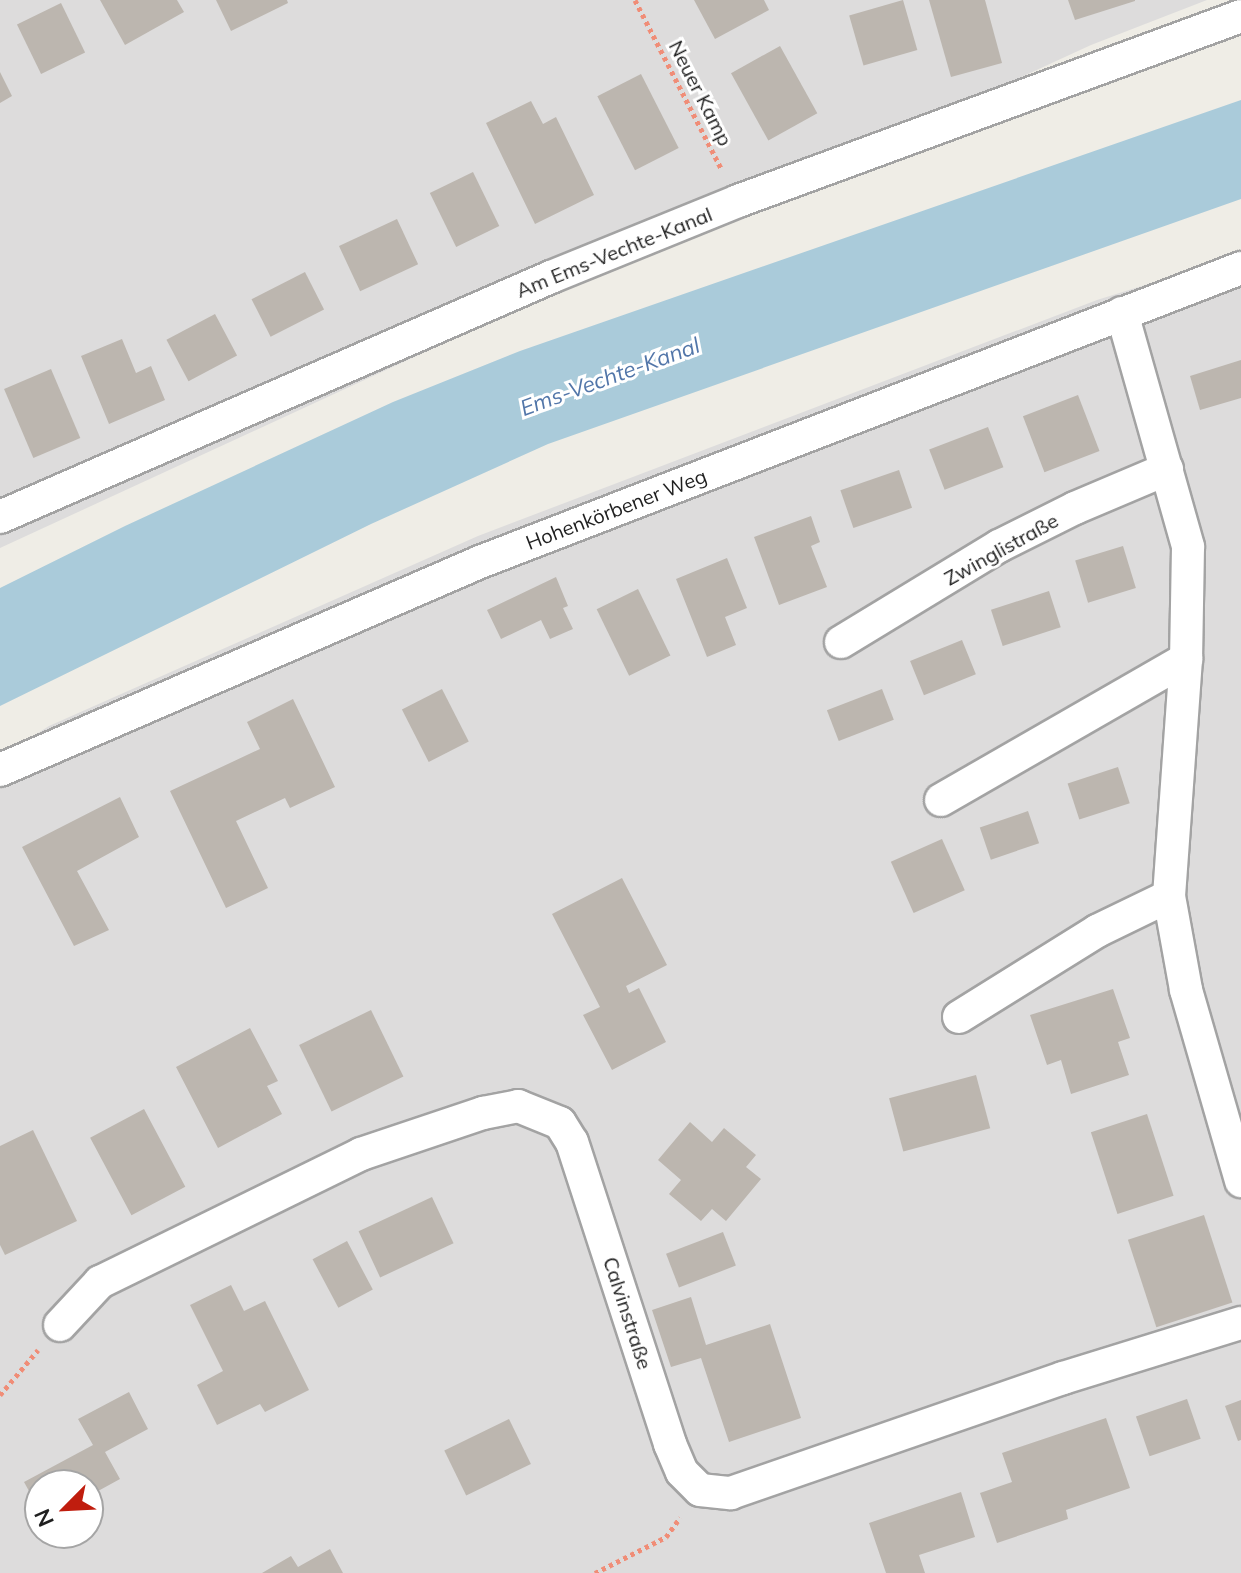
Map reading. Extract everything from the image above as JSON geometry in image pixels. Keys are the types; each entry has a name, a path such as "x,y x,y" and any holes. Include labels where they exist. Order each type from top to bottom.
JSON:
{"street":[{"name":"Am Ems-Vechte-Kanal","path":"0,517 551,277 738,201 1241,16"},
{"name":"Hohenkörbener Weg","path":"0,770 480,562 1241,268"},
{"path":"1122,313 1188,547 1186,659 1169,896 1186,990 1241,1181"},
{"name":"Zwinglistraße","path":"841,642 999,546 1075,508 1167,469"},
{"path":"941,800 1186,659"},
{"path":"959,1017 1097,931 1169,896"},
{"name":"Calvinstraße","path":"60,1325 100,1282 361,1154 483,1113 518,1106 560,1123 572,1142 670,1444 682,1472 700,1490"},
{"path":"700,1490 731,1493 1063,1378 1241,1323"}],"path":[{"name":"Neuer Kamp","path":"635,0 738,201"},
{"path":"0,1395 60,1325"},
{"path":"595,1573 666,1537 700,1490"}],"shaded area":[{"path":"0,0 1207,0 1091,45 0,548"},
{"path":"1241,255 1241,1573 0,1573 0,757 49,726 478,536 1097,300"}],"water":[{"name":"Ems-Vechte-Kanal","path":"1241,100 1241,199 548,444 371,524 0,706 0,588 125,526 393,402 520,351"}],"building":[{"path":"100,0 177,0 184,12 125,45"},
{"path":"216,0 287,0 288,3 231,31"},
{"path":"694,0 764,0 769,10 715,39"},
{"path":"903,0 917,50 864,65 849,15"},
{"path":"929,0 985,0 1002,63 951,77"},
{"path":"1068,0 1135,0 1135,1 1075,20"},
{"path":"61,3 85,52 41,74 17,24"},
{"path":"780,46 817,113 768,140 731,73"},
{"path":"0,72 12,96 0,103"},
{"path":"641,74 679,148 635,170 597,96"},
{"path":"531,101 543,124 556,117 594,195 535,224 486,123"},
{"path":"473,172 499,226 456,247 430,193"},
{"path":"397,219 418,264 360,291 339,246"},
{"path":"305,272 324,309 271,337 252,299"},
{"path":"215,314 237,355 189,381 166,340"},
{"path":"122,339 136,373 151,366 165,400 109,424 81,356"},
{"path":"1241,360 1241,398 1200,410 1190,376"},
{"path":"51,369 80,438 33,458 4,389"},
{"path":"1078,395 1100,451 1044,472 1023,416"},
{"path":"988,427 1003,467 945,490 929,450"},
{"path":"899,470 912,508 853,528 840,490"},
{"path":"811,516 820,542 811,546 827,587 779,605 754,537"},
{"path":"1123,546 1136,588 1088,603 1075,561"},
{"path":"727,558 747,608 725,617 736,645 707,657 676,579"},
{"path":"556,577 568,606 563,608 573,629 550,639 541,620 501,639 487,610"},
{"path":"638,589 670,656 629,676 597,609"},
{"path":"1049,591 1061,627 1003,646 991,610"},
{"path":"962,640 976,674 924,695 910,661"},
{"path":"442,689 469,742 429,762 402,709"},
{"path":"882,689 894,720 839,741 827,710"},
{"path":"293,699 335,787 290,808 285,798 236,821 268,888 226,908 170,791 260,749 247,722"},
{"path":"1118,767 1130,803 1079,820 1068,783"},
{"path":"120,797 139,837 77,871 109,930 74,946 22,847"},
{"path":"1028,811 1039,843 991,860 980,828"},
{"path":"942,839 965,890 914,913 891,862"},
{"path":"622,878 667,965 626,986 629,993 639,988 666,1042 612,1070 583,1015 600,1007 552,914"},
{"path":"1113,989 1130,1038 1118,1042 1129,1075 1071,1094 1061,1060 1047,1065 1030,1015"},
{"path":"371,1010 403,1077 332,1112 299,1045"},
{"path":"250,1028 278,1081 267,1086 282,1114 218,1148 176,1067"},
{"path":"976,1075 990,1128 903,1151 889,1098"},
{"path":"144,1109 185,1187 131,1215 90,1138"},
{"path":"1147,1114 1174,1196 1117,1214 1091,1132"},
{"path":"690,1122 712,1142 724,1128 756,1155 746,1167 761,1179 726,1221 712,1209 701,1221 669,1194 681,1180 658,1160"},
{"path":"33,1130 77,1221 5,1255 0,1245 0,1146"},
{"path":"432,1197 454,1243 380,1277 359,1231"},
{"path":"1204,1215 1232,1302 1156,1327 1128,1240"},
{"path":"723,1232 736,1266 679,1287 666,1254"},
{"path":"347,1241 373,1290 338,1308 313,1259"},
{"path":"231,1285 244,1311 265,1301 309,1390 265,1412 260,1404 217,1425 197,1385 223,1371 190,1305"},
{"path":"691,1297 706,1345 770,1324 801,1418 729,1442 701,1358 671,1367 652,1310"},
{"path":"129,1392 148,1429 105,1452 120,1479 104,1488 104,1469 48,1469 93,1445 78,1419"},
{"path":"1187,1399 1201,1439 1150,1456 1136,1417"},
{"path":"1241,1400 1241,1440 1238,1441 1225,1406"},
{"path":"1106,1418 1130,1488 1066,1510 1068,1519 997,1543 980,1493 1012,1482 1002,1453"},
{"path":"509,1419 531,1464 466,1496 444,1451"},
{"path":"961,1492 975,1537 919,1555 925,1573 886,1573 869,1523"},
{"path":"330,1549 343,1573 262,1573 291,1556 298,1567"}]}
